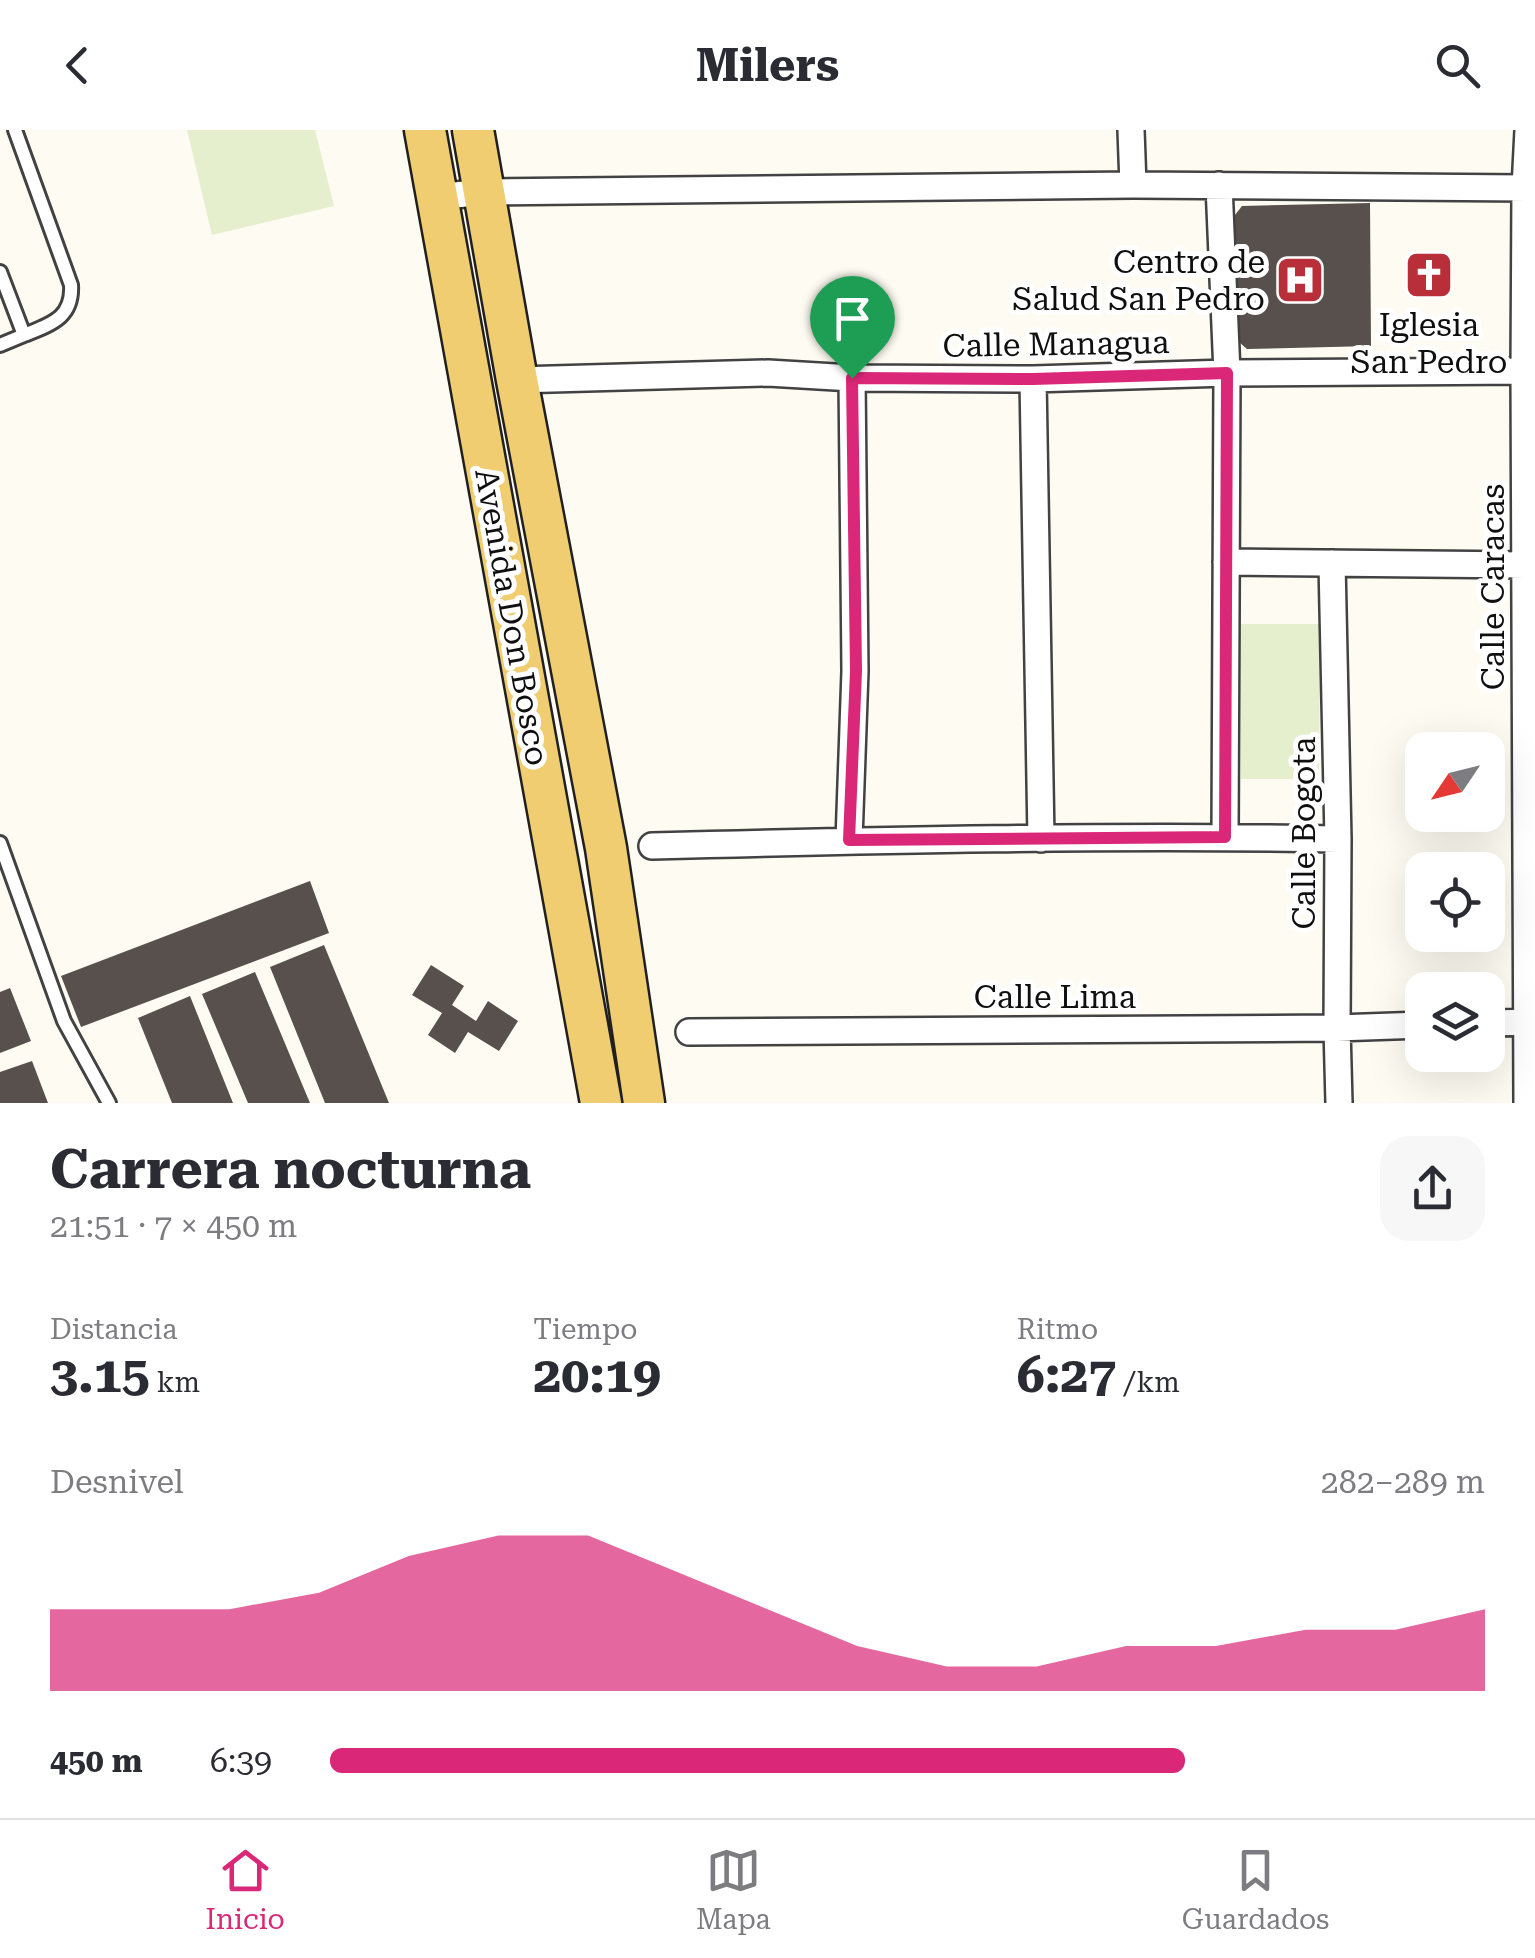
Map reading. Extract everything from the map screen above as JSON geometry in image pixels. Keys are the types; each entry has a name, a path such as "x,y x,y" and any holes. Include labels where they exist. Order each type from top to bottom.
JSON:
{"main road":[{"name":"Avenida Don Bosco","path":"425,130 601,1103"},
{"name":"Avenida Don Bosco","path":"473,130 606,848 644,1103"}],"street":[{"path":"1131,130 1133,185"},
{"name":"Calle Caracas","path":"1528,130 1528,1103"},
{"path":"436,197 484,192 1133,185 1530,188"},
{"path":"1219,185 1227,373 1225,837"},
{"name":"Calle Managua","path":"517,380 768,373 852,378 1033,379 1530,371"},
{"path":"849,840 856,671 852,378"},
{"path":"1033,379 1041,839"},
{"path":"1226,562 1531,565"},
{"name":"Calle Bogota","path":"1332,563 1339,1103"},
{"path":"652,846 849,840 1338,839"},
{"path":"1505,1023 1531,1022"},
{"name":"Calle Lima","path":"689,1032 1405,1026"}],"lane":[{"path":"0,345 52,323 66,311 72,297 72,284 15,130"},
{"path":"0,272 24,335"},
{"path":"0,843 64,1021 109,1103"}],"green space":[{"path":"187,130 315,130 334,206 212,235"},
{"path":"1241,624 1320,624 1319,779 1241,779"}],"building":[{"name":"Centro de Salud San Pedro","path":"1370,203 1371,346 1247,349 1232,336 1228,224 1242,206"},
{"path":"310,881 329,933 81,1027 61,976"},
{"path":"324,945 389,1103 325,1103 270,967"},
{"path":"431,965 464,986 452,1005 476,1021 488,1001 518,1021 499,1051 468,1032 455,1053 428,1035 442,1013 412,995"},
{"path":"255,972 310,1103 248,1103 202,994"},
{"path":"10,988 31,1041 0,1053 0,992"},
{"path":"190,996 233,1103 172,1103 138,1018"},
{"path":"32,1061 48,1103 0,1103 0,1072"}],"place":[{"name":"Iglesia San Pedro","path":"1429,275"},
{"name":"Centro de Salud San Pedro","path":"1300,280"}],"route":[{"path":"1227,373 1225,837 849,840 856,671 852,378 1033,379 1227,373"}]}
